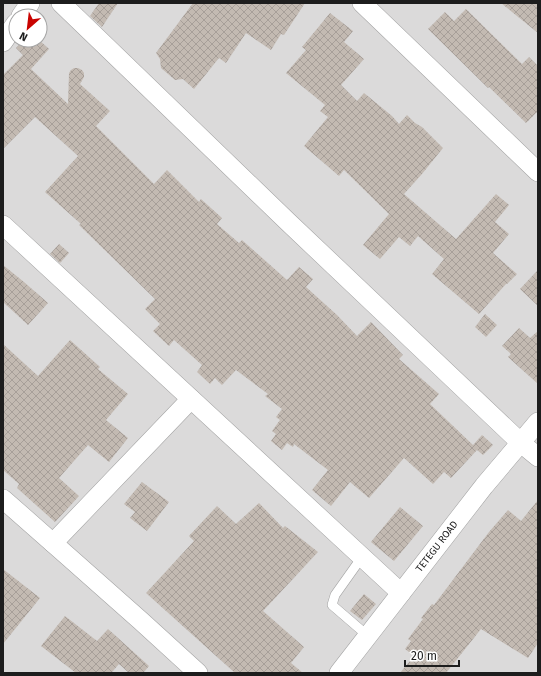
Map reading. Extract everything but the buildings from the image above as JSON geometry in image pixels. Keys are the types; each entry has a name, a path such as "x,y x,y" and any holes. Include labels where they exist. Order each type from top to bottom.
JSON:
{"street":[{"path":"61,3 286,220 521,443 538,457"},
{"path":"362,3 538,172"},
{"path":"3,225 401,593"},
{"path":"53,543 191,399"},
{"name":"TETEGU ROAD","path":"339,673 484,486 538,422"},
{"path":"3,499 141,620 198,673"}],"lane":[{"path":"362,557 335,595 332,605 368,636"}],"shaded area":[{"path":"3,3 538,3 538,673 3,673"}]}
